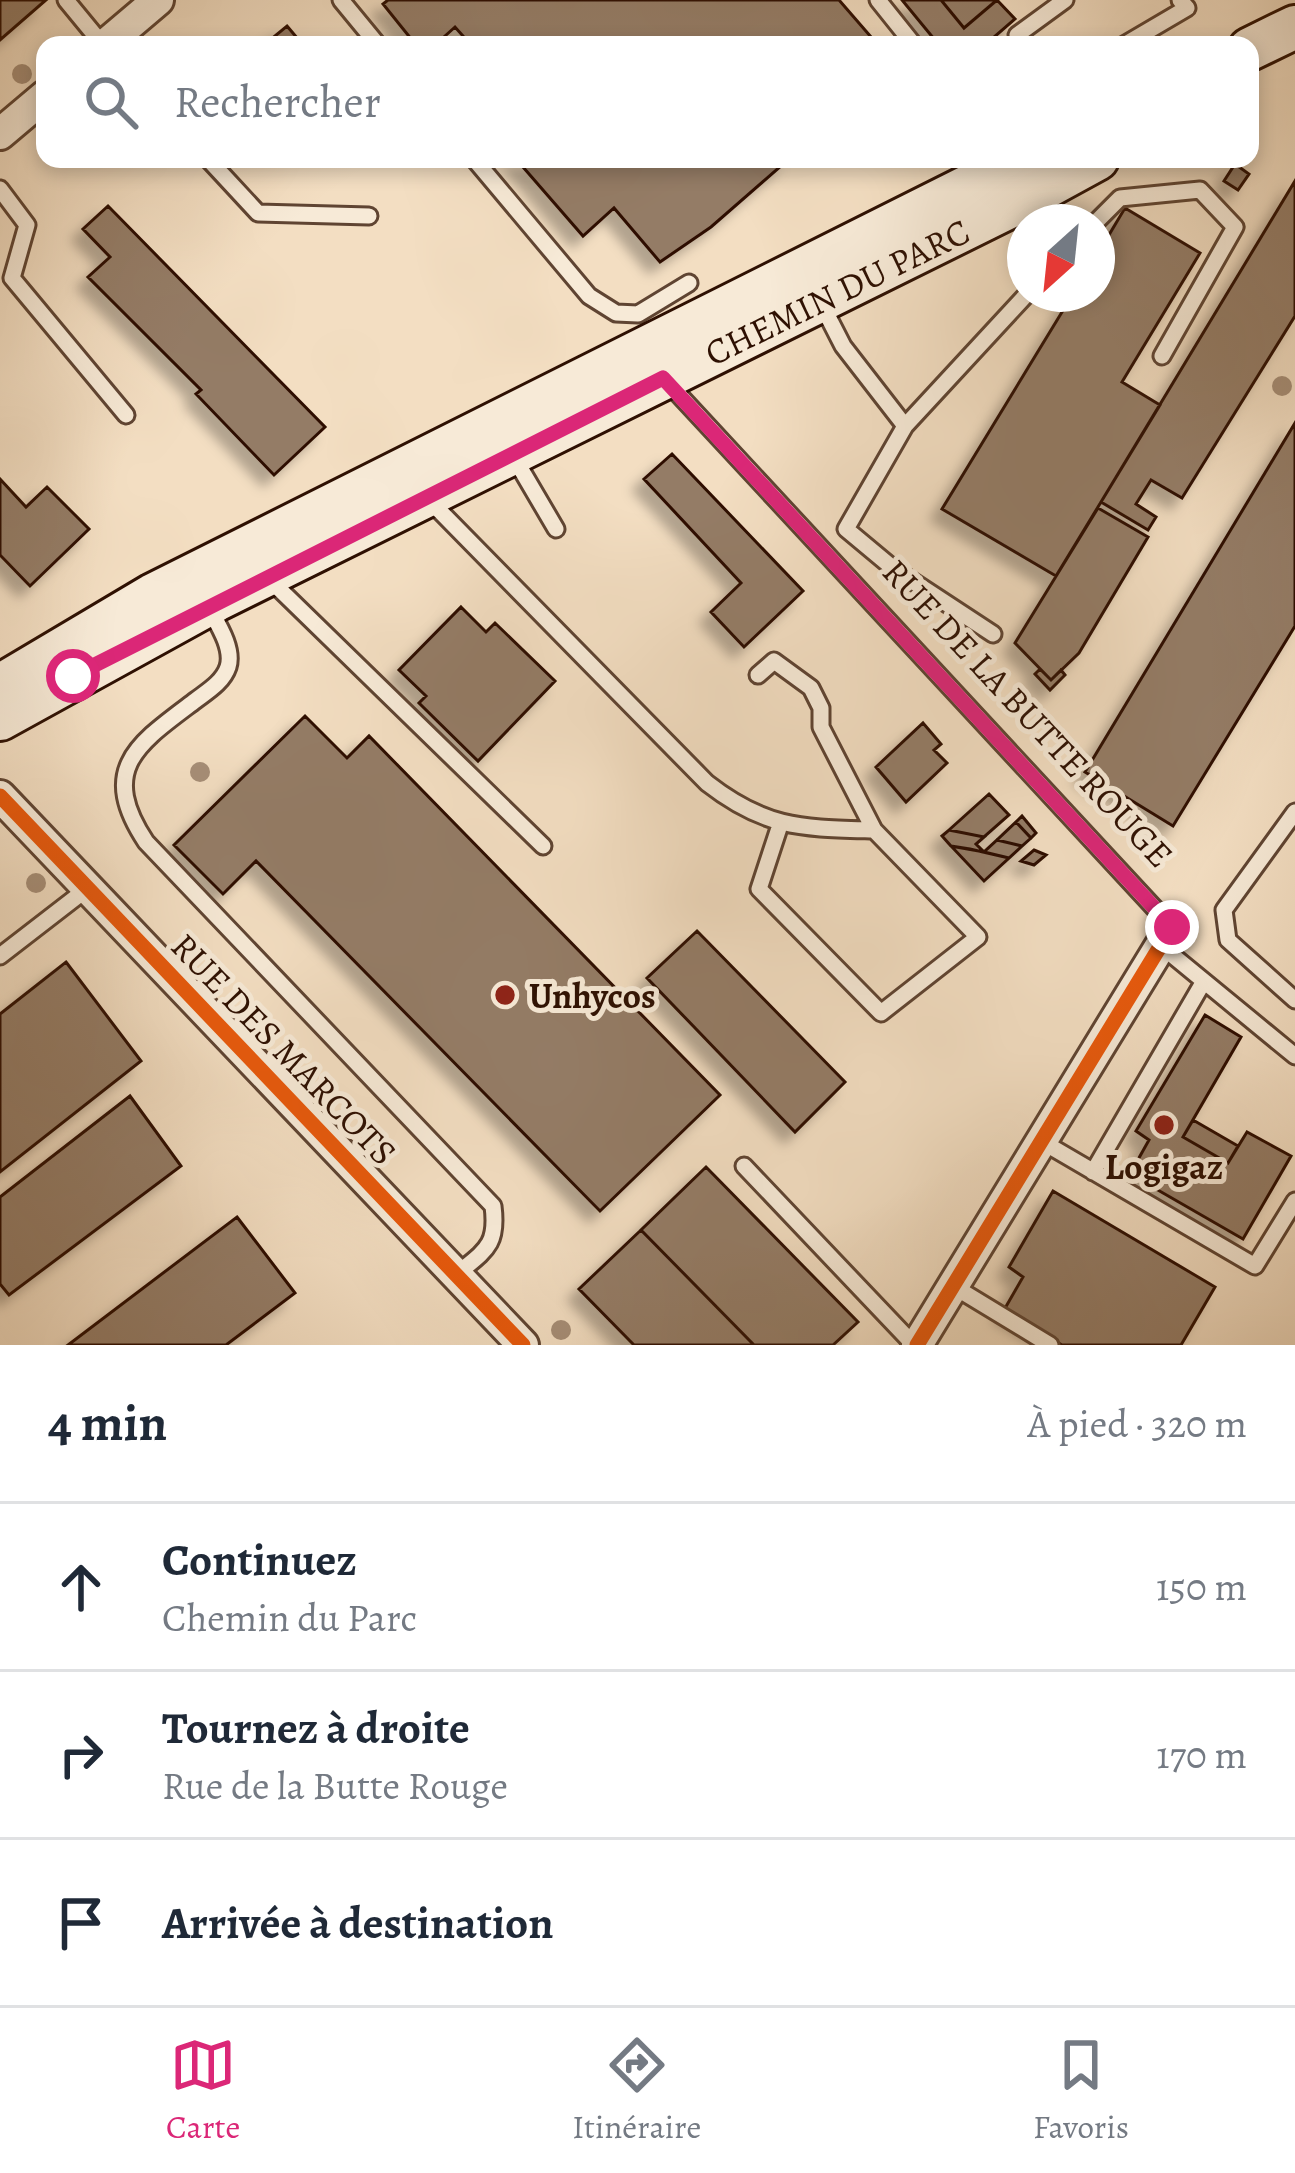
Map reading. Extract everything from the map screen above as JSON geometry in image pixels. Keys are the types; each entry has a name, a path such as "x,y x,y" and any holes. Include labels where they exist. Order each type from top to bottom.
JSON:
{"main road":[{"path":"1259,45 1295,27"},
{"path":"1259,77 1295,59"},
{"name":"CHEMIN DU PARC","path":"0,686 651,365 1002,168"},
{"name":"CHEMIN DU PARC","path":"651,365 820,301 1081,168"},
{"name":"CHEMIN DU PARC","path":"0,719 199,590"}],"street":[{"path":"115,36 158,0"},
{"path":"0,134 36,104"},
{"name":"RUE DES MARCOTS","path":"0,796 523,1345"},
{"path":"915,1345 1166,936"}],"lane":[{"path":"65,0 96,36"},
{"path":"341,0 371,36"},
{"path":"878,0 907,36"},
{"path":"1018,36 1065,0"},
{"path":"1139,36 1187,8 1180,0"},
{"path":"216,168 258,213 369,216"},
{"path":"482,168 589,296 616,313 638,314 688,284"},
{"path":"0,189 28,225 12,278 126,415"},
{"path":"1114,204 1120,198 1200,190 1235,227 1162,356"},
{"path":"820,301 843,346 905,426"},
{"path":"993,634 894,569 846,530 905,426 1011,312"},
{"name":"RUE DE LA BUTTE ROUGE","path":"651,365 1204,981 1295,1056"},
{"path":"503,438 556,529"},
{"path":"414,483 707,783 730,801 780,825 874,830"},
{"path":"253,563 543,846"},
{"path":"199,590 226,642 230,663 221,680 138,745 125,790 128,815 146,842 493,1206 496,1231 488,1249 457,1274"},
{"path":"758,675 774,662 811,688 821,707 820,727 874,830 978,937 881,1013 759,889 780,825"},
{"path":"1290,817 1224,910 1228,940 1295,1000"},
{"path":"0,956 88,888"},
{"path":"1094,1172 1204,981"},
{"path":"1041,1141 1255,1266 1295,1201"},
{"path":"744,1166 915,1345"},
{"path":"952,1286 1050,1345"}],"building":[{"path":"0,0 46,0 0,40"},
{"path":"388,0 839,0 870,36 463,36 455,27 445,36 409,36 383,4"},
{"path":"902,0 941,0 964,28 997,0 1015,19 995,36 932,36"},
{"path":"941,0 997,0 964,28"},
{"path":"287,26 295,36 275,36"},
{"path":"524,168 779,168 711,227 660,262 614,208 583,236"},
{"path":"1232,168 1249,174 1238,190 1224,181"},
{"path":"1295,181 1295,316 1182,498 1151,480 1136,504 1156,517 1148,530 1101,502"},
{"path":"108,206 325,427 274,475 196,394 201,390 88,277 110,257 83,229"},
{"path":"1125,208 1200,253 1122,382 1160,405 1056,576 942,509 1062,312 1115,312 1115,225"},
{"path":"1295,423 1295,626 1173,826 1085,772"},
{"path":"672,454 803,591 744,647 711,612 741,583 644,479"},
{"path":"0,479 26,507 47,487 89,529 30,586 0,555"},
{"path":"1098,508 1148,537 1079,653 1051,680 1015,643"},
{"path":"461,607 486,632 495,623 555,681 478,761 419,703 426,696 399,670"},
{"path":"1040,669 1051,680 1061,670 1065,675 1050,690 1035,674"},
{"name":"Unhycos","path":"305,716 347,758 369,736 720,1095 600,1211 256,861 223,894 174,845"},
{"path":"923,723 941,744 934,750 947,763 906,802 876,767"},
{"path":"989,794 1009,815 984,837 949,830"},
{"path":"1022,816 1036,833 1031,838 1016,822"},
{"path":"1016,822 1031,838 1022,846 997,840"},
{"path":"949,830 984,837 976,844 984,852 951,846 942,836"},
{"path":"997,840 1022,846 1009,858 984,852"},
{"path":"951,846 970,849 1009,858 984,881"},
{"path":"1034,850 1046,855 1034,865 1021,861"},
{"path":"697,931 845,1082 795,1132 647,978"},
{"path":"66,962 141,1061 0,1172 0,1014"},
{"name":"Logigaz","path":"1205,1015 1241,1037 1183,1137 1228,1163 1247,1132 1291,1156 1243,1239 1130,1174 1149,1140 1136,1131"},
{"path":"130,1096 181,1166 9,1295 0,1284 0,1197"},
{"path":"1193,1120 1238,1146 1228,1163 1183,1137"},
{"path":"706,1167 858,1322 833,1345 754,1345 641,1230"},
{"path":"1053,1191 1215,1287 1181,1345 1062,1345 1004,1310 1023,1277 1009,1267"},
{"path":"237,1217 295,1293 226,1345 68,1345"},
{"path":"641,1230 754,1345 634,1345 579,1289"}],"cycle path":[{"path":"0,796 523,1345"},
{"path":"917,1345 1172,927"}],"place":[{"name":"Unhycos","path":"505,995"},
{"name":"Logigaz","path":"1164,1125"}],"route":[{"path":"73,676 663,378 1172,927"}]}
